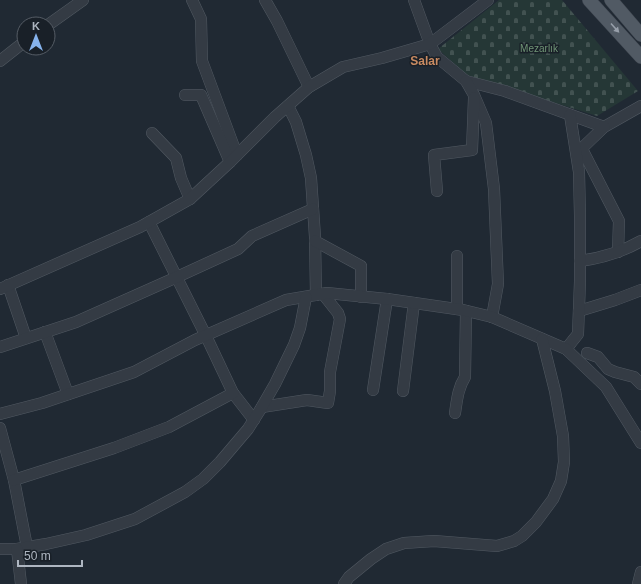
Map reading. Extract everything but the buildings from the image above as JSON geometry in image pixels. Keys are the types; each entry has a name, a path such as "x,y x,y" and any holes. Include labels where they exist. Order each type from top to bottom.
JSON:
{"main road":[{"path":"589,0 641,57"},
{"path":"611,0 641,35"}],"street":[{"path":"56,19 83,0"},
{"path":"192,0 200,19 202,61 234,159"},
{"path":"265,0 277,21 309,87"},
{"path":"414,0 430,44 437,57 466,81 474,95 486,123 494,189 498,284 492,317"},
{"path":"26,338 4,287 140,228 190,199 234,159 275,117 309,87 343,67 382,58 430,44 488,0"},
{"path":"0,62 16,49"},
{"path":"466,81 505,91 604,128"},
{"path":"185,95 201,95 234,159"},
{"path":"437,191 434,155 472,150 474,95"},
{"path":"0,549 22,548 46,544 86,535 134,519 185,492 203,479 220,462 254,420 275,384 294,345 315,295 314,209 311,178 296,122 288,106"},
{"path":"579,151 604,128 641,106"},
{"path":"570,115 579,151 580,261 578,334 599,380"},
{"path":"152,133 176,158 181,178 190,199"},
{"path":"579,151 619,221 618,252"},
{"path":"0,347 76,322 238,249 252,236 314,209"},
{"path":"149,222 233,393 254,420"},
{"path":"315,241 361,266 362,296"},
{"path":"580,261 598,258 618,252 641,241"},
{"path":"455,412 460,385 465,377 457,256"},
{"path":"579,311 641,290"},
{"path":"0,414 42,403 134,372 206,336 286,300 327,293 387,299 461,310 492,317 566,349 606,387 640,438"},
{"path":"262,407 307,400 328,403 330,391 330,372 340,319 338,313 315,295"},
{"path":"373,390 387,299"},
{"path":"404,391 414,303"},
{"path":"45,332 68,394"},
{"path":"566,349 578,334"},
{"path":"344,584 349,577 371,559 386,549 404,543 434,541 497,546 514,541 522,536 536,522 553,499 561,481 564,462 563,436 555,391 542,339"},
{"path":"587,353 598,357 608,369 634,377 641,384"},
{"path":"14,480 114,448 169,427 233,393"},
{"path":"0,428 14,480 22,548 21,584"},
{"path":"638,584 641,572"}],"green space":[{"name":"Mezarlık","path":"499,0 562,0 638,91 597,116 467,75 438,49"}],"district":[{"name":"Salar","path":"425,61"}]}
